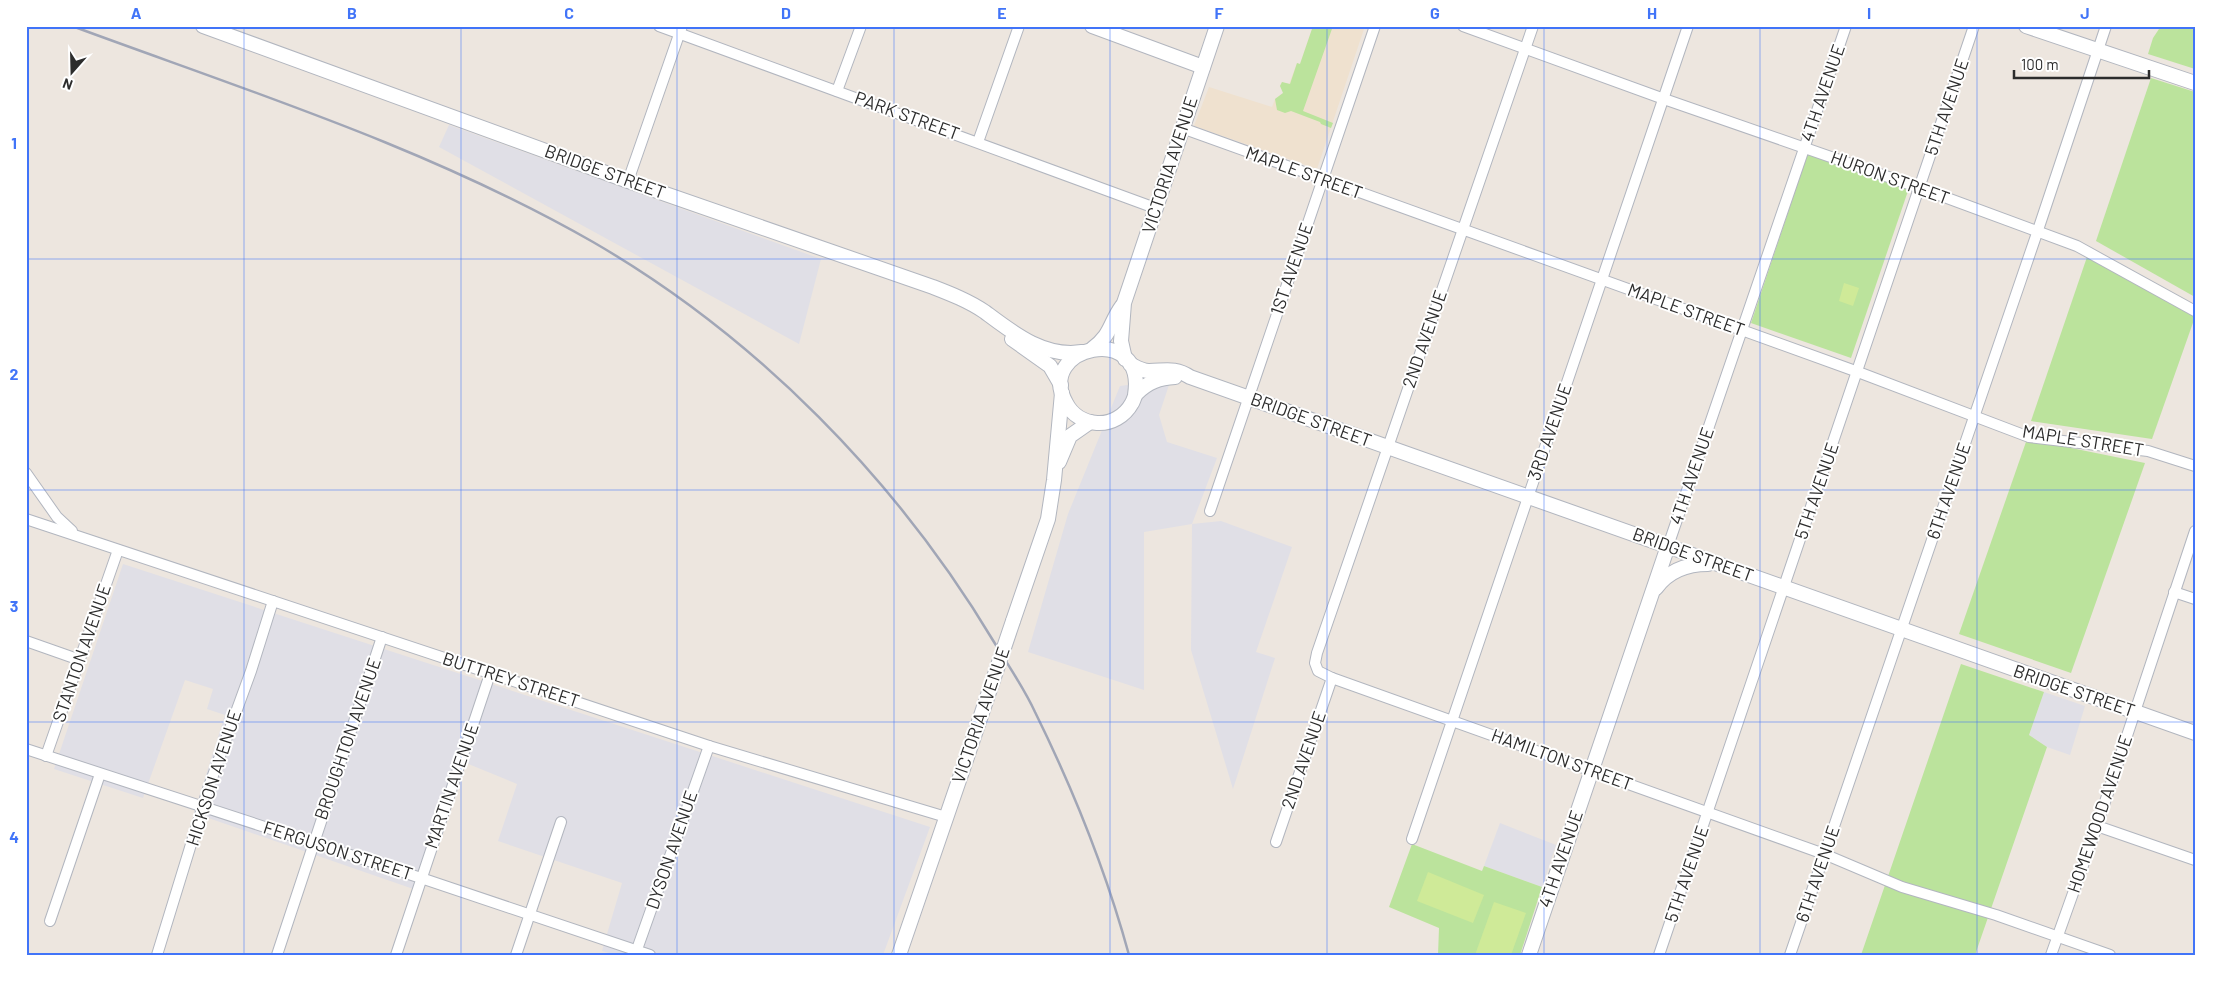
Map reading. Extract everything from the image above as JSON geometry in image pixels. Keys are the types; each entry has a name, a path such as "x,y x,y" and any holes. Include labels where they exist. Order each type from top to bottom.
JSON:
{"main road":[{"name":"BRIDGE STREET","path":"203,26 628,181 963,299 985,312 1002,326 1015,342 1050,366 1056,373 1062,389"},
{"path":"1092,26 1203,67"},
{"name":"VICTORIA AVENUE","path":"1127,362 1121,341 1124,303 1217,26"},
{"path":"2026,26 2195,84"},
{"name":"VICTORIA AVENUE","path":"1087,350 1107,336 1116,314 1124,303"},
{"name":"BRIDGE STREET","path":"1002,326 1049,350 1066,353 1087,350"},
{"path":"1087,350 1110,350 1127,362 1136,379 1135,395 1123,414 1112,421 1100,423 1090,422 1071,411 1062,389 1067,366 1087,350"},
{"name":"BRIDGE STREET","path":"1127,362 1148,371 1174,369 1190,378 2195,733"},
{"name":"BRIDGE STREET","path":"1135,395 1158,379 1190,378"},
{"name":"VICTORIA AVENUE","path":"899,955 1048,520 1055,472 1062,389"},
{"name":"VICTORIA AVENUE","path":"1055,472 1070,436 1090,422"},
{"name":"4TH AVENUE","path":"1529,955 1668,546"},
{"path":"1651,595 1663,578 1679,569 1693,565 1717,564"}],"street":[{"name":"PARK STREET","path":"658,26 681,30 837,91 1155,208"},
{"path":"837,91 861,26"},
{"path":"978,142 1019,26"},
{"name":"1ST AVENUE","path":"1210,511 1375,26"},
{"name":"HURON STREET","path":"1463,26 1664,99 1920,188 2037,233 2077,246 2195,311"},
{"name":"2ND AVENUE","path":"1317,653 1533,26"},
{"name":"3RD AVENUE","path":"1412,839 1688,26"},
{"name":"4TH AVENUE","path":"1668,546 1846,26"},
{"name":"5TH AVENUE","path":"1659,955 1974,26"},
{"name":"6TH AVENUE","path":"1790,955 1975,416 2106,26"},
{"path":"628,181 681,30"},
{"name":"MAPLE STREET","path":"1182,128 1858,372 2030,437 2148,451 2195,466"},
{"name":"BUTTREY STREET","path":"26,473 62,523 79,536"},
{"name":"BUTTREY STREET","path":"26,519 709,746 946,817"},
{"name":"HOMEWOOD AVENUE","path":"2051,955 2097,826 2195,531"},
{"name":"STANTON AVENUE","path":"46,756 118,550"},
{"path":"2174,592 2195,599"},
{"name":"HICKSON AVENUE","path":"157,955 204,807 208,788 251,671 273,601"},
{"name":"BROUGHTON AVENUE","path":"277,955 382,637"},
{"path":"26,641 80,660"},
{"name":"HAMILTON STREET","path":"1317,653 1315,663 1318,671 1332,678 1824,854 1902,887 1996,915 2057,936"},
{"name":"MARTIN AVENUE","path":"396,955 490,674"},
{"name":"2ND AVENUE","path":"1276,842 1332,678"},
{"name":"DYSON AVENUE","path":"636,953 709,746"},
{"name":"FERGUSON STREET","path":"26,749 529,913 636,953 650,955"},
{"path":"50,921 100,774"},
{"path":"516,955 561,822"},
{"path":"2097,826 2195,860"},
{"path":"2057,936 2110,955"}],"shaded area":[{"path":"1313,26 1355,26 1364,29 1317,169 1194,126 1209,87 1272,107 1275,99 1283,93 1283,89 1280,86 1282,82 1289,84 1297,63 1300,64"},
{"path":"449,125 821,259 799,344 439,147"},
{"path":"1171,379 1159,415 1167,442 1217,458 1192,524 1144,532 1144,690 1028,652 1068,514 1120,386"},
{"path":"1221,521 1292,547 1256,652 1275,658 1233,789 1191,650 1192,524"},
{"path":"123,564 930,827 883,955 616,955 602,951 622,883 498,841 517,784 466,763 422,892 194,813 225,715 207,709 213,689 185,680 143,798 54,769"},
{"path":"2044,692 2085,706 2070,755 2047,747 2029,735"},
{"path":"1500,823 1556,845 1542,887 1484,866"}],"green space":[{"path":"1313,26 1333,26 1303,111 1333,123 1331,128 1291,111 1285,113 1277,110 1275,99 1283,93 1280,86 1282,82 1290,84 1297,63 1300,64"},
{"path":"2161,26 2195,26 2195,69 2148,54 2153,38"},
{"path":"2151,78 2195,92 2195,297 2096,241"},
{"path":"1808,153 1909,188 1851,358 1751,323"},
{"path":"2087,257 2195,317 2152,439 2031,421"},
{"path":"1844,283 1859,288 1853,306 1839,301"},
{"path":"2027,439 2145,463 2071,673 1959,634"},
{"path":"1961,664 2044,692 2029,735 2047,747 1975,955 1861,955"},
{"path":"1412,844 1482,871 1484,866 1542,887 1520,955 1438,955 1439,928 1389,907"},
{"path":"1428,872 1484,895 1473,923 1417,901"},
{"path":"1494,902 1526,913 1511,955 1475,955"}],"railway":[{"path":"72,26 337,123 402,149 531,208 593,242 653,280 711,322 766,368 819,417 868,469 956,582 1016,677 1035,712 1076,801 1110,893 1129,955"}]}
